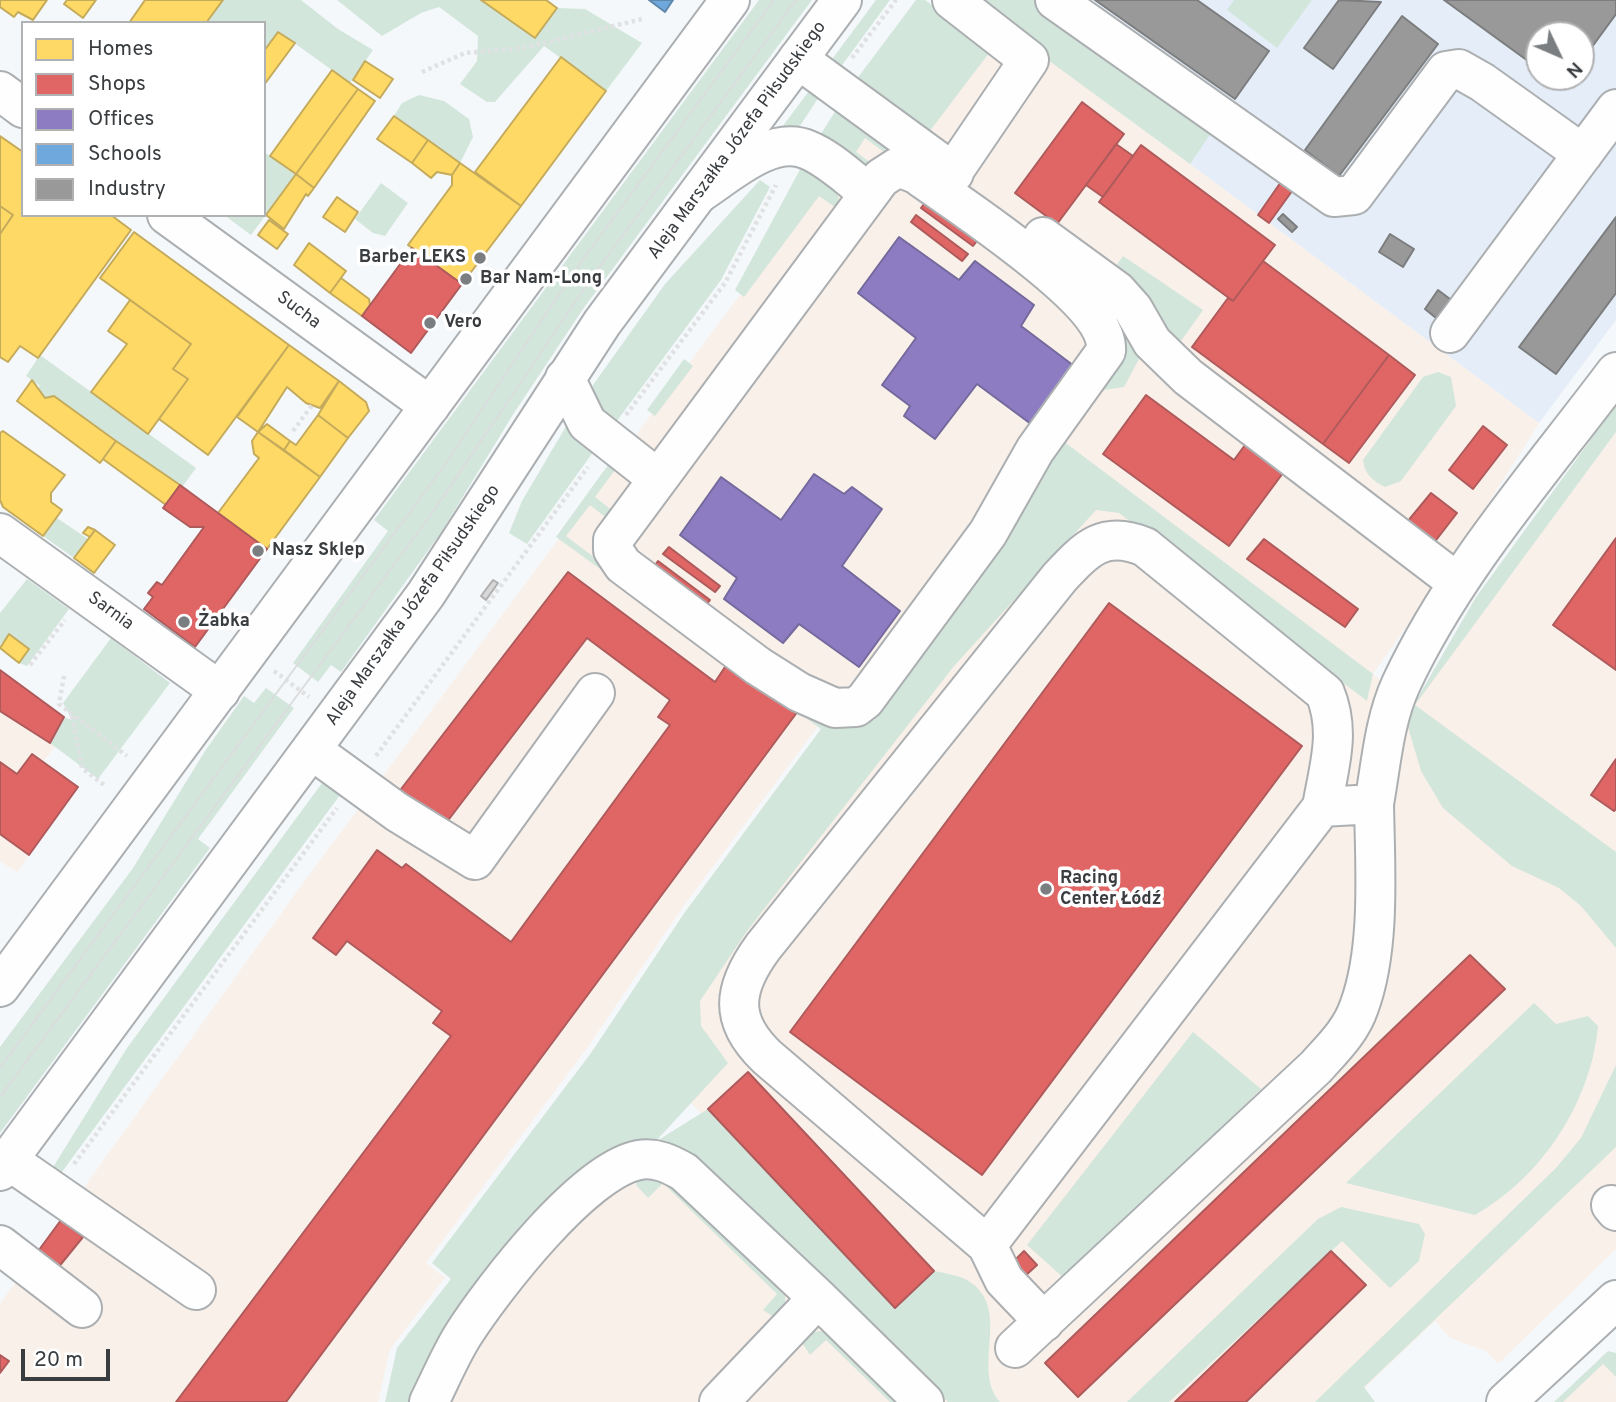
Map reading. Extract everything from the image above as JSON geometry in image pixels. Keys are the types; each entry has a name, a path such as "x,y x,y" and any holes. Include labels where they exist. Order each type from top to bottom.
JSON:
{"main road":[{"path":"0,987 730,0"},
{"name":"Aleja Marszałka Józefa Piłsudskiego","path":"4,1165 313,751 448,563 565,377 842,0"},
{"path":"951,0 1029,60 953,172"},
{"path":"1055,0 1334,197 1354,195 1446,71 1459,69 1482,82 1583,154"},
{"path":"798,59 1106,282 1133,309 1158,349 1188,377 1458,583"},
{"path":"0,91 21,107"},
{"path":"1450,333 1616,109"},
{"path":"701,191 764,153 790,146 815,154 869,193"},
{"path":"898,167 916,174 1056,276 1099,323 1107,341 1100,363 1035,450 988,533 865,700 856,707 835,708 799,692 758,666 623,565 613,550 613,540 693,430 869,193 889,171 898,167"},
{"name":"Sucha","path":"170,217 430,406"},
{"path":"1015,1348 1316,1067 1343,1037 1359,1009 1369,973 1375,876 1374,804 1388,724 1400,685 1458,583 1616,372"},
{"path":"565,377 582,416 657,478"},
{"path":"612,440 635,444 693,430"},
{"name":"Sarnia","path":"0,533 220,691"},
{"path":"987,1245 1322,807 1332,748 1334,716 1325,693 1162,559 1128,540 1111,539 1095,545 1079,556 1060,577 763,947 745,975 738,998 741,1020 754,1045 987,1245 1004,1280 1044,1322"},
{"path":"313,751 419,827 475,860 596,693"},
{"path":"1322,807 1374,804"},
{"path":"429,1402 462,1336 504,1278 551,1224 605,1175 632,1162 665,1161 684,1172 924,1402"},
{"path":"4,1165 53,1193 196,1290"},
{"path":"0,1245 82,1308"},
{"path":"719,1402 818,1298"},
{"path":"1506,1402 1614,1307"}],"path":[{"path":"846,67 896,0"},
{"path":"422,72 465,53 523,48 642,19"},
{"path":"372,761 612,440 725,283 776,183"},
{"path":"293,431 313,404"},
{"path":"30,665 67,618"},
{"path":"267,666 318,703"},
{"path":"64,676 59,704 127,756"},
{"path":"72,715 82,768 104,785"},
{"path":"53,1193 342,802"}],"shaded area":[{"path":"959,0 1035,49 1539,423 1444,573 1373,674 1414,705 1616,432 1616,1123 1529,1227 1616,1147 1616,1249 1498,1364 1486,1351 1450,1338 1435,1321 1350,1402 979,1402 702,1115 615,1018 685,912 821,729 818,726 685,904 583,1054 426,1263 445,1278 390,1349 378,1402 0,1402 0,1304 301,886"},
{"path":"1070,0 1616,0 1616,320 1539,423 1035,49"},
{"path":"0,711 55,746 43,762 78,787 17,872 0,861"},
{"path":"698,1162 948,1402 413,1402 590,1165"},
{"path":"1615,1352 1616,1402 1554,1402"}],"green space":[{"path":"223,0 301,0 338,29 373,50 350,83 279,32 266,48 266,21 207,21"},
{"path":"337,0 481,0 535,38 557,8 585,9 642,43 606,91 544,46 495,102 487,102 460,84 477,61 478,36 439,7 421,13 382,36"},
{"path":"759,0 812,0 583,309 514,413 442,531 341,672 331,665 318,682 293,663 388,531 374,520"},
{"path":"876,0 890,0 834,76 827,66"},
{"path":"916,0 925,0 985,44 989,53 929,132 856,80"},
{"path":"966,0 1039,0 1213,130 1190,164"},
{"path":"1234,0 1312,0 1277,48 1227,10"},
{"path":"812,87 824,89 798,129 779,131"},
{"path":"419,95 444,101 469,119 473,137 460,163 394,116 402,103"},
{"path":"841,102 1102,290 1140,357 1124,387 1104,390 1090,404 1117,355 889,144 884,152 865,138 856,152 871,163 863,167 819,137"},
{"path":"266,153 296,174 266,215"},
{"path":"803,164 834,188 839,201 838,209 819,196 744,297 735,290"},
{"path":"760,180 770,187 721,280 614,425 593,403 593,385 665,284"},
{"path":"381,183 408,203 385,236 373,233 355,219"},
{"path":"227,217 264,217 251,235"},
{"path":"1123,256 1203,310 1176,348 1114,269"},
{"path":"40,355 196,468 182,487 54,396 45,398 40,394 39,385 26,376"},
{"path":"684,359 693,366 655,416 647,410"},
{"path":"1438,372 1451,377 1456,406 1401,481 1385,487 1365,470 1363,460 1423,377"},
{"path":"1616,405 1616,432 1415,705 1616,852 1616,948 1581,906 1559,888 1512,866 1443,808 1421,771 1408,727 1414,704 1476,597"},
{"path":"568,423 596,448 527,544 509,533 522,501"},
{"path":"1059,438 1373,674 1367,701 1119,513 1096,510 954,666 747,931 700,1001 701,1026 728,1063 655,1142 708,1109 894,1307 934,1271 967,1280 981,1292 988,1306 989,1373 992,1388 1000,1402 948,1402 698,1162 642,1145 413,1402 385,1402 397,1348 451,1279 432,1263 591,1053 685,912 821,729 556,537 608,465 615,470 595,497 614,512 608,519 590,505 566,536 624,580 871,710 1043,478 1041,473"},
{"path":"57,518 88,539 74,558 43,536"},
{"path":"27,579 69,609 27,666 19,663 29,649 9,634 0,645 0,613"},
{"path":"111,638 170,683 98,779 50,743 64,717 72,720 63,703"},
{"path":"266,688 294,708 198,839 210,848 0,1133 0,1047 133,868 205,751 244,696 254,703"},
{"path":"325,779 346,787 56,1180 50,1172 127,1048"},
{"path":"1534,1003 1556,1024 1588,1016 1598,1026 1585,1082 1574,1109 1542,1159 1521,1180 1475,1215 1346,1183"},
{"path":"1193,1032 1261,1089 1065,1279 1027,1245"},
{"path":"1616,1065 1616,1147 1364,1387 1375,1402 1315,1402 1556,1168 1581,1138"},
{"path":"664,1176 785,1292 785,1307 774,1317 763,1310 777,1294 663,1183 648,1198 636,1185 637,1178"},
{"path":"1341,1207 1419,1224 1425,1234 1419,1261 1390,1288 1342,1241 1169,1402 1127,1402 1318,1219"},
{"path":"809,1333 828,1333 902,1402 890,1402 826,1340 810,1355 801,1341"},
{"path":"1608,1351 1616,1353 1616,1377 1603,1364 1563,1402 1554,1402"}],"building: Homes":[{"path":"0,0 47,0 33,20 18,12 14,17 0,7"},
{"path":"67,0 96,0 83,18 64,4"},
{"path":"145,0 223,0 207,21 130,21"},
{"path":"481,0 546,0 557,8 535,38"},
{"path":"278,32 295,43 266,82 266,48"},
{"path":"561,57 606,91 521,206 475,172"},
{"path":"365,61 393,79 380,98 353,80"},
{"path":"332,70 358,89 296,174 270,156"},
{"path":"358,89 375,101 314,188 296,174"},
{"path":"394,116 428,140 412,163 377,139"},
{"path":"0,136 21,151 21,217 114,217 131,230 38,358 20,346 8,362 0,357 0,234 13,215 0,206"},
{"path":"428,140 460,163 452,175 437,172 431,178 412,163"},
{"path":"460,163 521,206 462,284 408,245 452,185 452,175"},
{"path":"296,174 314,188 308,196 306,194 284,229 266,215"},
{"path":"337,197 358,212 345,232 323,217"},
{"path":"0,206 13,215 0,234"},
{"path":"269,220 288,234 277,249 258,235"},
{"path":"134,232 289,345 208,455 159,419 188,379 173,369 191,344 100,278"},
{"path":"309,243 346,271 330,293 294,265"},
{"path":"341,278 369,299 370,305 362,316 330,293"},
{"path":"130,300 191,344 173,369 188,379 148,434 91,392 127,344 108,331"},
{"path":"289,345 339,381 320,408 306,403 287,387 258,432 237,417"},
{"path":"32,380 45,398 54,396 116,441 100,463 17,401"},
{"path":"339,381 366,402 369,411 348,438 318,415"},
{"path":"318,415 348,438 320,477 284,450 290,441 296,445"},
{"path":"267,424 290,441 284,450 258,432"},
{"path":"3,431 65,475 51,493 51,502 62,510 43,536 3,507 0,500 0,433"},
{"path":"258,432 320,477 267,549 218,513 259,458 254,454 252,441"},
{"path":"116,441 180,485 166,505 103,459"},
{"path":"88,527 95,530 90,537 83,533"},
{"path":"95,530 115,545 94,573 74,558"},
{"path":"9,634 29,649 19,663 0,648"}],"building: Shops":[{"path":"1082,102 1124,134 1057,224 1015,193"},
{"path":"1116,144 1133,156 1103,197 1086,185"},
{"path":"1141,145 1275,245 1233,301 1099,202"},
{"path":"1283,179 1295,187 1269,223 1258,215"},
{"path":"931,195 983,233 973,246 921,208"},
{"path":"916,215 968,254 962,261 911,222"},
{"path":"412,248 462,284 411,353 362,316"},
{"path":"1263,261 1389,355 1323,444 1192,347 1228,298 1233,301"},
{"path":"1389,355 1415,375 1349,463 1323,444"},
{"path":"1146,395 1234,460 1245,445 1283,473 1229,546 1103,454"},
{"path":"1483,426 1507,445 1473,489 1449,470"},
{"path":"180,485 267,549 195,647 144,609 153,597 148,593 157,582 162,585 204,527 190,527 163,508"},
{"path":"1431,493 1457,513 1430,548 1403,527"},
{"path":"1616,538 1616,670 1553,625"},
{"path":"1264,539 1358,609 1345,627 1247,559"},
{"path":"669,547 720,586 715,592 663,554"},
{"path":"658,561 710,600 700,613 648,575"},
{"path":"568,572 715,682 729,661 798,711 286,1402 176,1402 451,1036 433,1023 442,1011 347,941 336,955 313,938 377,850 402,868 406,864 511,942 670,725 658,717 670,700 587,638 443,827 398,793"},
{"name":"Racing Center Łódź","path":"1109,603 1302,746 982,1175 790,1032"},
{"path":"0,670 64,717 50,743 0,711"},
{"path":"32,754 78,787 29,855 0,834 0,762 17,774"},
{"path":"1616,759 1616,809 1614,811 1591,795"},
{"path":"1470,955 1505,989 1078,1397 1045,1363"},
{"path":"748,1072 934,1271 895,1308 708,1109"},
{"path":"61,1220 83,1237 57,1269 36,1254"},
{"path":"1024,1251 1037,1265 1024,1277 1012,1263"},
{"path":"1331,1251 1366,1285 1246,1402 1175,1402"},
{"path":"0,1355 9,1361 0,1373"}],"building: Offices":[{"path":"899,237 959,280 975,261 1034,305 1021,326 1078,369 1035,427 977,384 935,439 904,416 910,406 882,385 916,338 858,293"},
{"path":"814,474 844,494 852,487 882,509 842,566 900,611 859,667 799,624 783,643 724,599 737,578 680,535 721,477 781,520"}],"building: Schools":[{"path":"649,0 673,0 665,12"}],"building: Industry":[{"path":"1095,0 1197,0 1269,51 1235,99"},
{"path":"1339,0 1381,2 1333,69 1304,48"},
{"path":"1444,0 1616,0 1616,14 1595,43 1595,21 1525,21 1525,59"},
{"path":"1402,16 1438,44 1339,176 1305,150"},
{"path":"1283,214 1297,227 1292,232 1278,219"},
{"path":"1616,217 1616,293 1556,374 1519,347"},
{"path":"1390,234 1414,249 1403,267 1379,252"},
{"path":"1438,290 1450,299 1436,318 1425,309"}],"building: Other":[{"path":"493,580 498,583 486,600 481,596"}],"tram line":[{"path":"0,1068 444,466 581,262 774,0"},
{"path":"0,1097 430,516 595,273 796,0"}],"place":[{"name":"Barber LEKS","path":"480,258"},
{"name":"Bar Nam-Long","path":"466,279"},
{"name":"Vero","path":"430,323"},
{"name":"Nasz Sklep","path":"258,551"},
{"name":"Żabka","path":"184,622"},
{"name":"Racing Center Łódź","path":"1046,889"}]}
